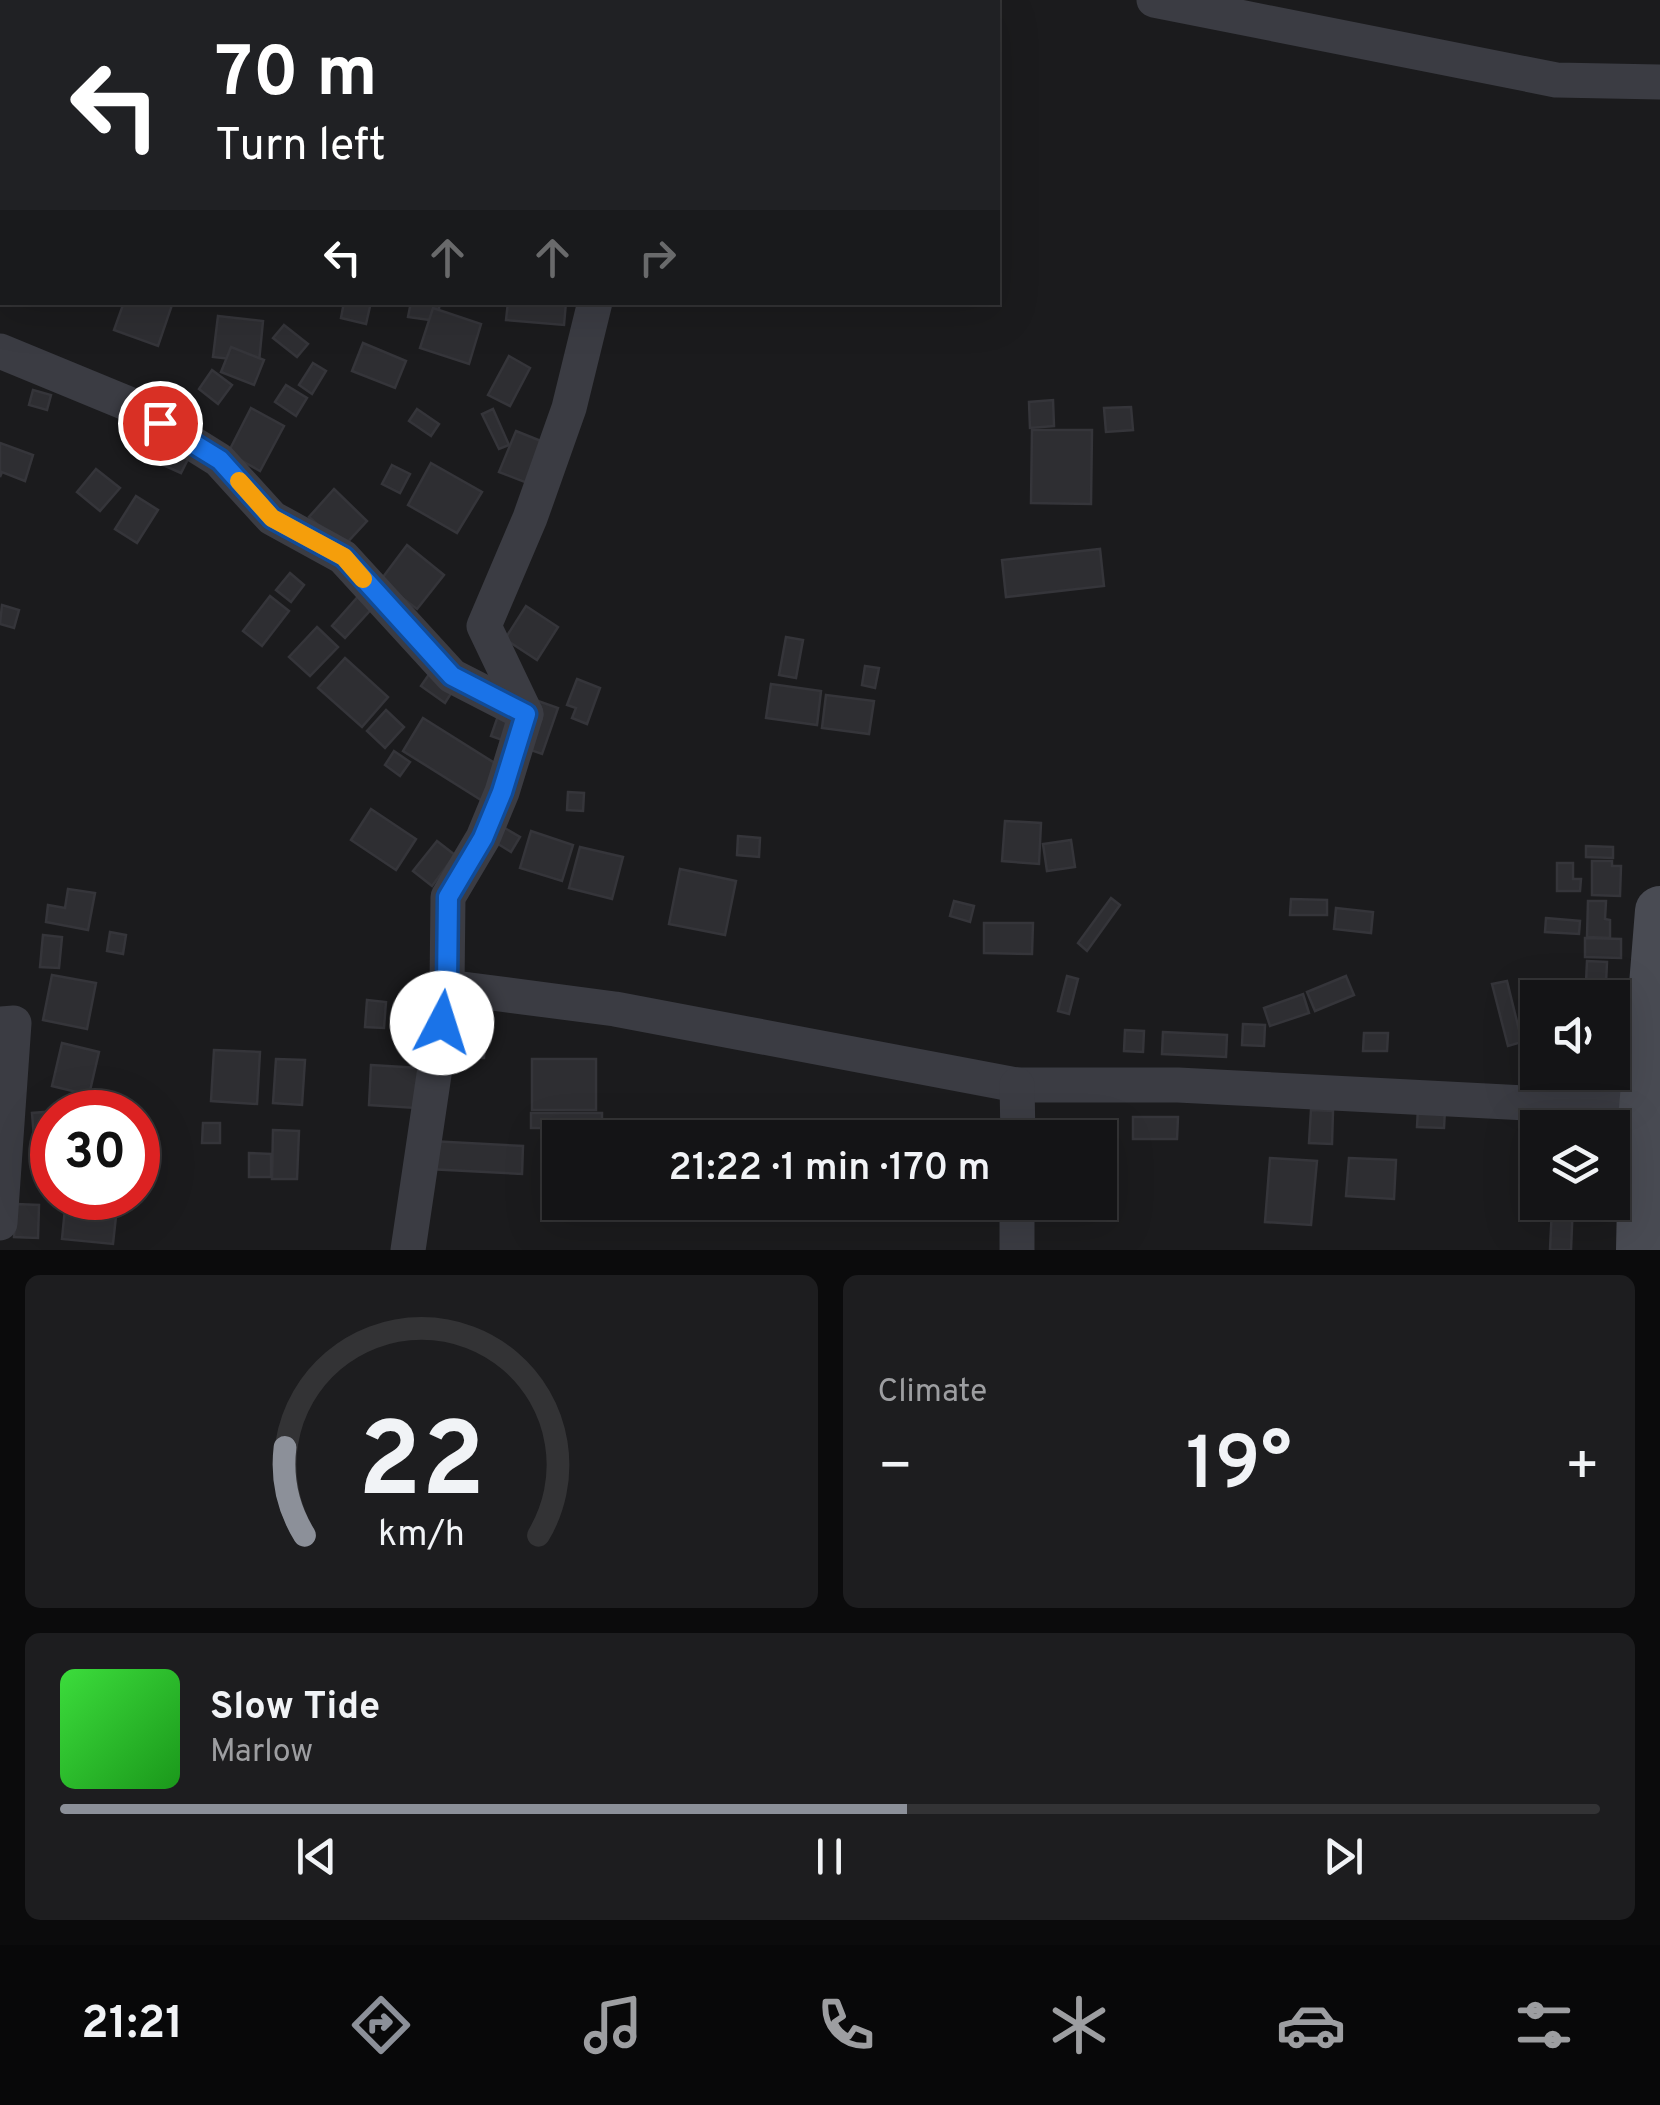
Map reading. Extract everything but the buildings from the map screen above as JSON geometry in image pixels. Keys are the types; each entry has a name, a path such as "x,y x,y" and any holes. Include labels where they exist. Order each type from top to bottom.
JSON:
{"main road":[{"path":"1641,1250 1644,1109 1660,911"}],"street":[{"path":"1154,0 1556,80 1660,82"},
{"path":"408,1250 447,987 448,897 483,838 526,714 484,626 530,518 569,408 594,305"},
{"path":"0,351 131,405 220,460 272,518 344,557 452,676 526,714"},
{"path":"447,987 616,1008 1018,1085 1178,1086 1644,1109"},
{"path":"0,1024 14,1022 0,1223"},
{"path":"1018,1085 1018,1120"},
{"path":"1017,1220 1017,1250"}],"slow traffic":[{"path":"239,481 272,518 344,557 363,579"}],"route":[{"path":"160,423 220,460 272,518 344,557 452,676 526,714 483,838 448,897 447,987 442,1023"}]}
